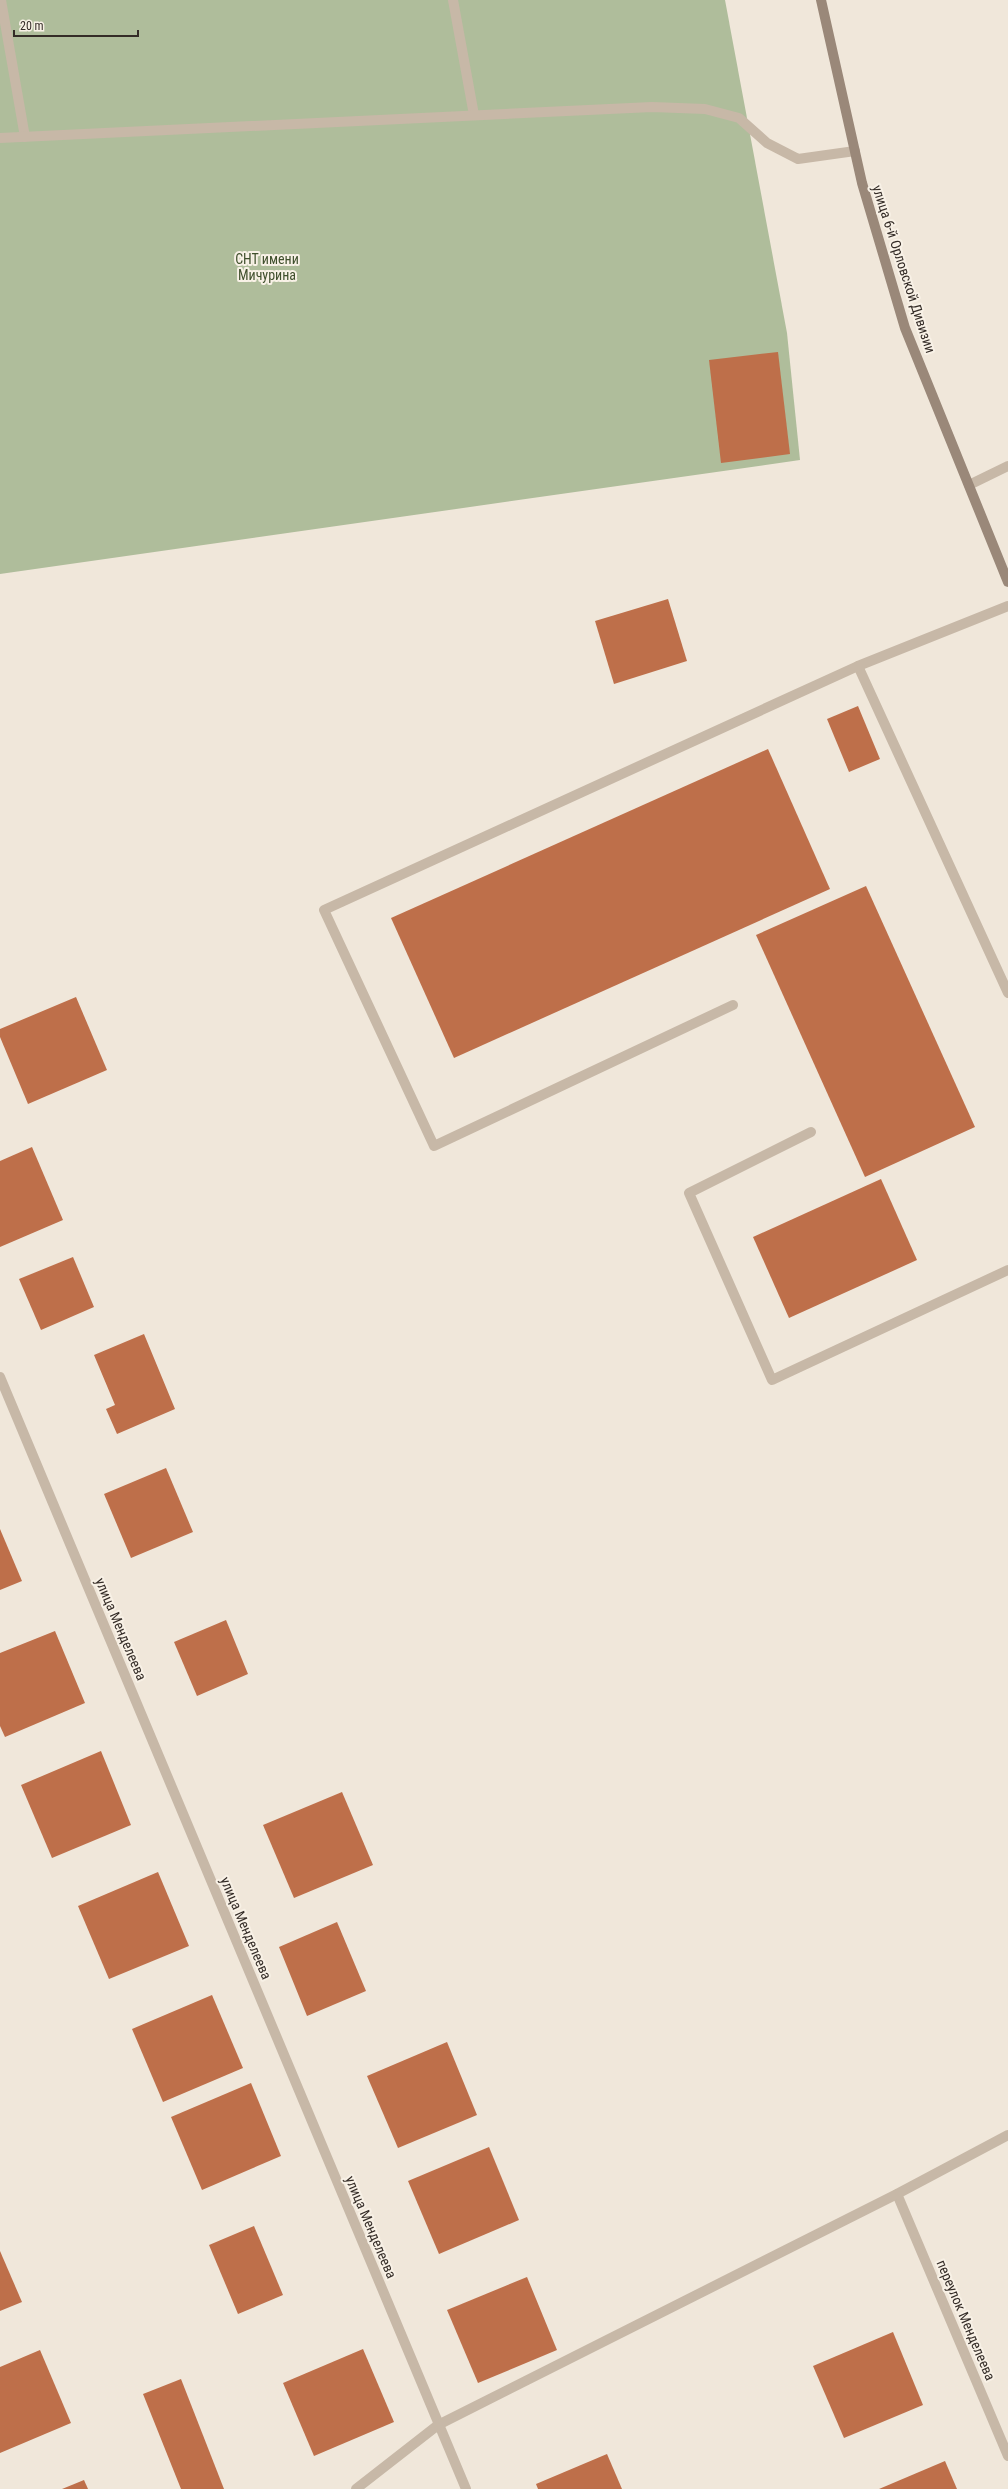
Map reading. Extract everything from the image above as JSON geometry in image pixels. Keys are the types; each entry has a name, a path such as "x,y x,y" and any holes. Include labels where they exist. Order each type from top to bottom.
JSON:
{"street":[{"path":"1,0 25,137"},
{"path":"453,0 474,115"},
{"name":"улица 6-й Орловской Дивизии","path":"821,0 862,183 905,328 1008,582"},
{"path":"0,138 652,107 705,109 739,118 767,144 798,159 855,151"},
{"path":"969,485 1008,466"},
{"path":"733,1005 434,1146 324,910 858,666 1008,606"},
{"path":"858,666 1008,993"},
{"path":"811,1132 689,1193 772,1380 1008,1270"},
{"name":"улица Менделеева","path":"0,1377 466,2489"},
{"path":"356,2489 438,2425 897,2194 1008,2135"},
{"name":"переулок Менделеева","path":"897,2194 1008,2456"}],"green space":[{"name":"СНТ имени Мичурина","path":"0,0 725,0 787,333 800,460 0,574"}],"building":[{"path":"778,352 790,454 721,463 709,360"},
{"path":"668,599 687,661 614,684 595,621"},
{"path":"858,706 880,759 849,772 827,719"},
{"path":"768,749 830,889 454,1058 391,918"},
{"path":"866,886 975,1127 865,1177 756,935"},
{"path":"76,997 107,1070 28,1104 0,1037 0,1029"},
{"path":"32,1147 63,1220 0,1247 0,1161"},
{"path":"881,1179 917,1260 789,1318 753,1237"},
{"path":"73,1257 94,1307 41,1330 19,1279"},
{"path":"144,1334 175,1409 117,1434 106,1409 115,1405 94,1355"},
{"path":"166,1468 193,1532 131,1558 104,1494"},
{"path":"0,1529 22,1581 0,1590"},
{"path":"226,1620 248,1674 197,1696 174,1642"},
{"path":"55,1631 85,1703 5,1737 0,1726 0,1653"},
{"path":"101,1751 131,1825 52,1858 21,1785"},
{"path":"342,1792 373,1865 294,1898 263,1825"},
{"path":"158,1872 189,1946 109,1979 78,1906"},
{"path":"337,1922 366,1991 307,2016 279,1947"},
{"path":"212,1995 243,2068 163,2102 132,2029"},
{"path":"447,2042 477,2115 398,2148 367,2076"},
{"path":"251,2083 281,2156 202,2190 171,2117"},
{"path":"489,2147 519,2220 439,2254 408,2181"},
{"path":"254,2226 283,2295 238,2314 209,2245"},
{"path":"0,2251 22,2302 0,2311"},
{"path":"527,2277 557,2350 478,2383 447,2310"},
{"path":"893,2332 923,2405 844,2438 813,2366"},
{"path":"363,2349 394,2422 314,2456 283,2383"},
{"path":"40,2350 71,2423 0,2453 0,2367"},
{"path":"181,2379 224,2489 181,2489 143,2394"},
{"path":"607,2454 622,2489 538,2489 536,2484"},
{"path":"945,2461 957,2489 879,2489"},
{"path":"84,2480 88,2489 62,2489"}]}
